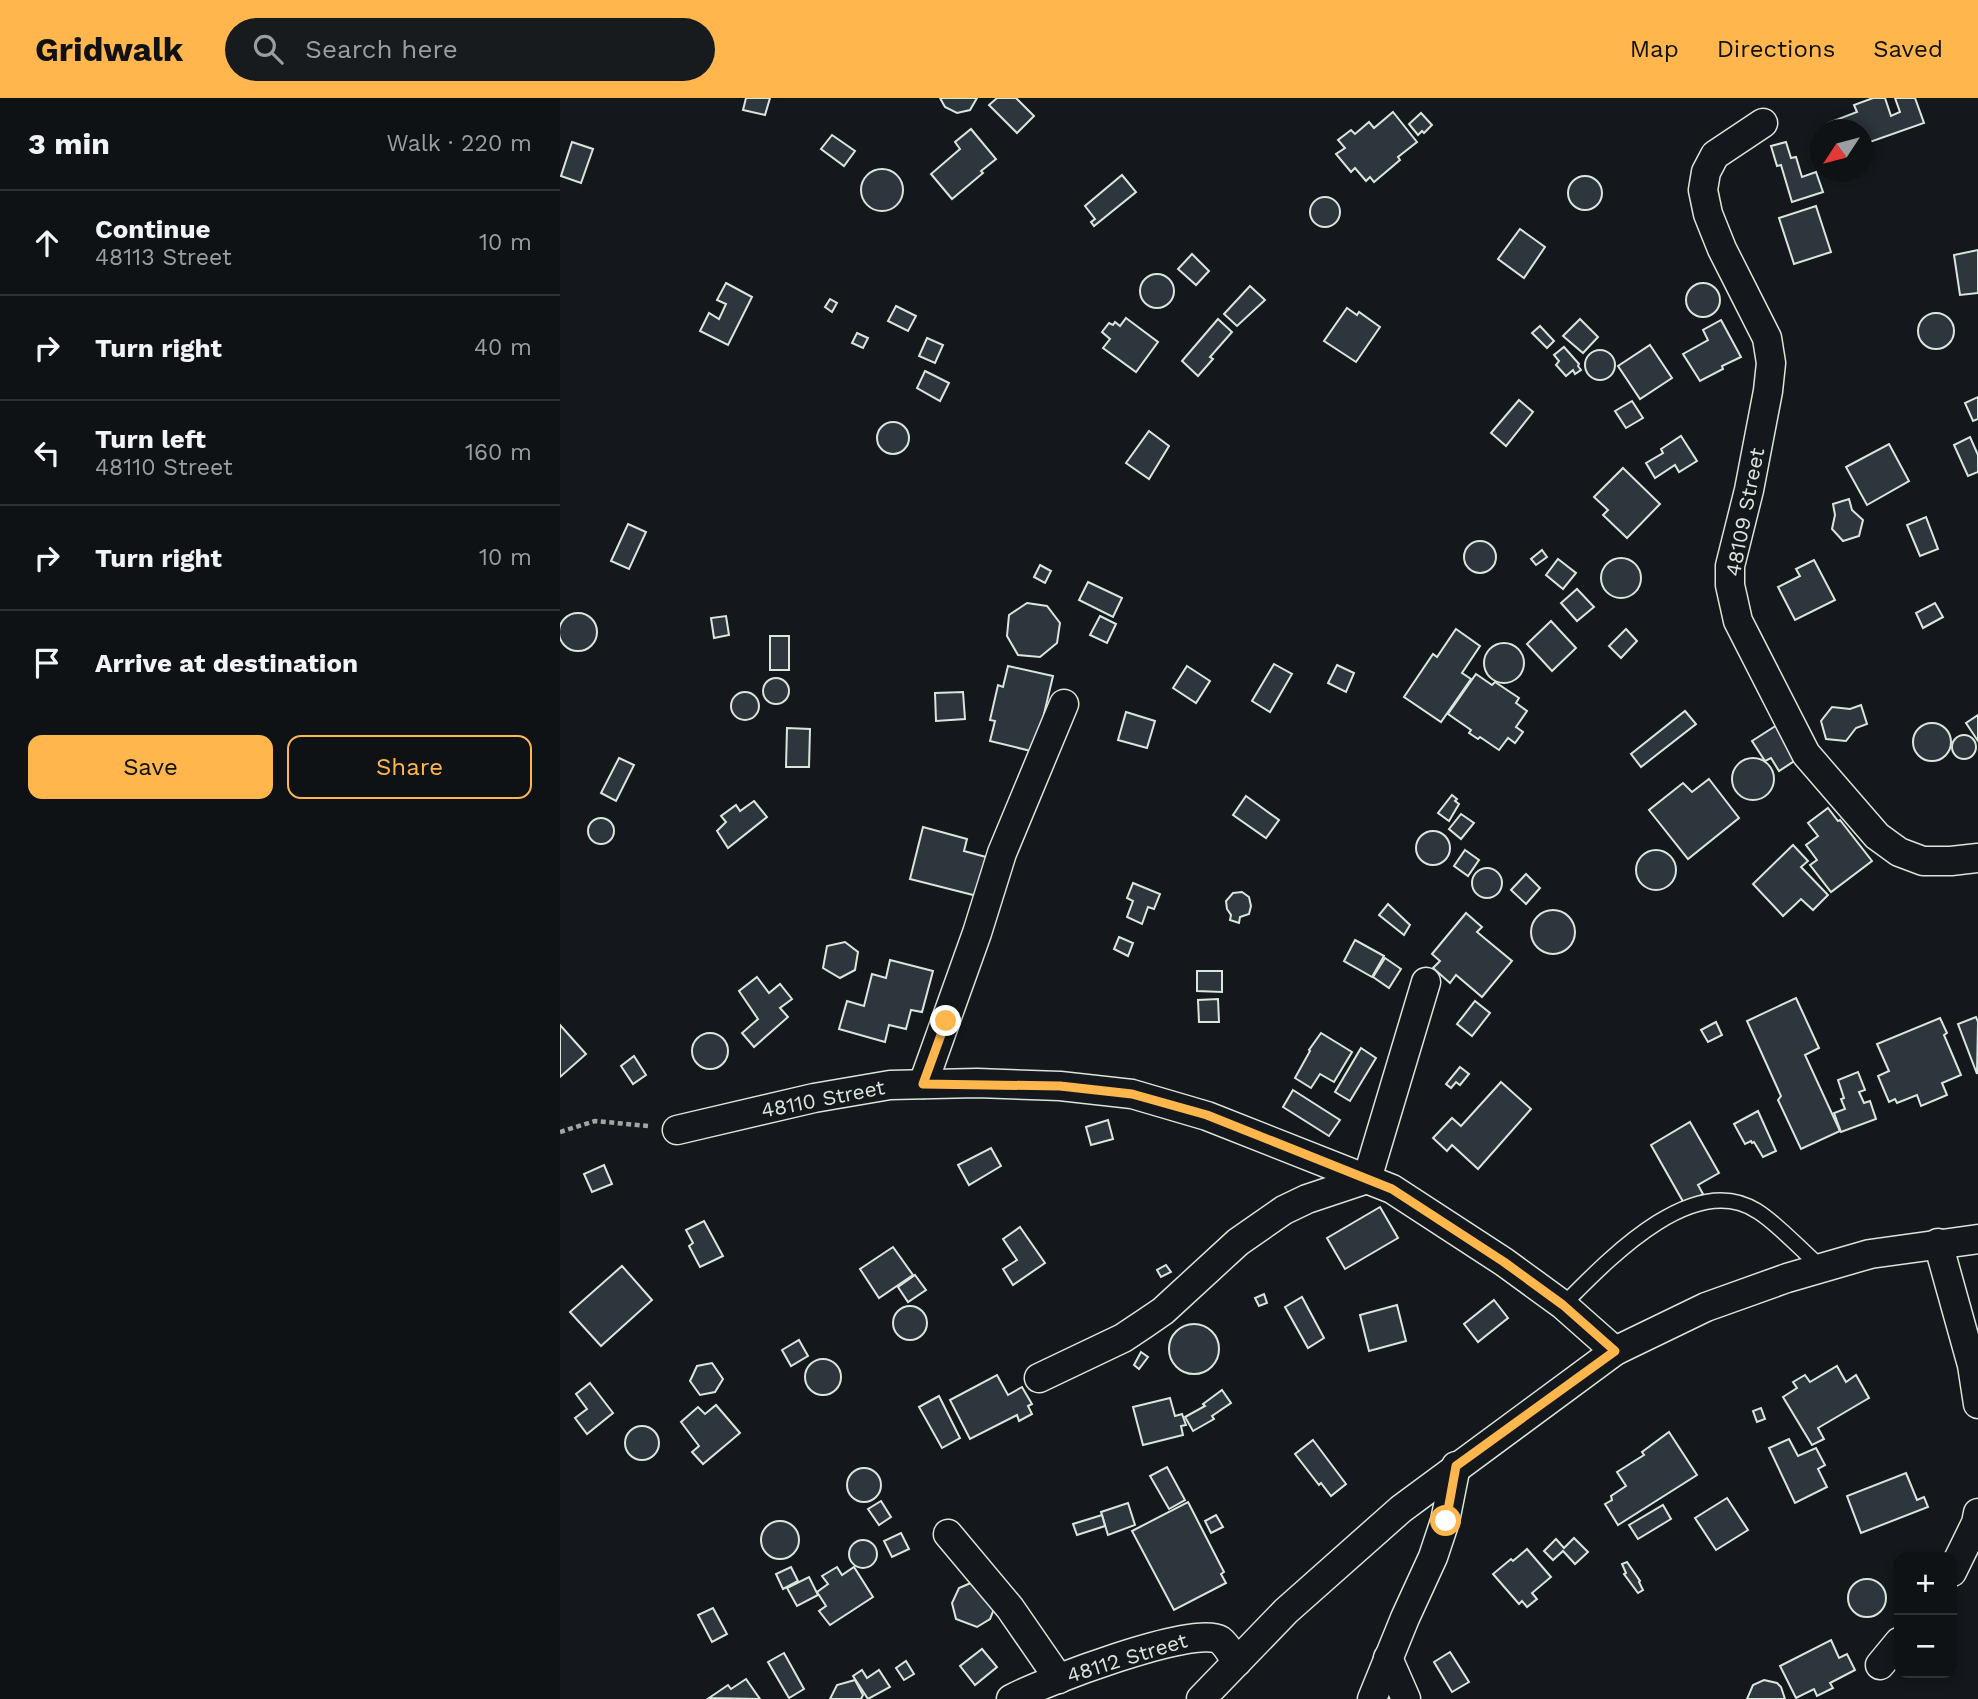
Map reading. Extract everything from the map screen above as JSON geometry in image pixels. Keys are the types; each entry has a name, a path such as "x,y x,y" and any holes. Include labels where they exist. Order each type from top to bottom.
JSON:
{"street":[{"name":"48109 Street","path":"1763,123 1715,155 1706,172 1703,190 1708,214 1722,248 1767,338 1771,363 1749,490 1730,566 1730,585 1738,621 1806,754 1877,836 1899,852 1923,861 1978,858"},
{"path":"923,1084 977,933 1002,853 1064,704"},
{"path":"1039,1378 1123,1338 1163,1311 1238,1242 1284,1210 1307,1199 1367,1179 1398,1084 1426,982"},
{"name":"48110 Street","path":"677,1130 814,1098 890,1085 1060,1086 1132,1094 1207,1115 1367,1179 1403,1197 1504,1262 1563,1305 1615,1351"},
{"path":"1201,1699 1286,1611 1357,1545 1456,1466 1615,1351 1706,1307 1822,1268 1870,1254 1978,1239"},
{"path":"1938,1243 1972,1364 1978,1404"},
{"path":"1371,1699 1433,1557 1446,1521 1456,1466"},
{"path":"1957,1562 1976,1523 1978,1513"},
{"path":"948,1534 1010,1608 1059,1679"},
{"name":"48112 Street","path":"1011,1699 1114,1659 1182,1639 1202,1636 1220,1640 1237,1662"},
{"path":"1880,1665 1894,1648"},
{"path":"1388,1658 1406,1699"}],"lane":[{"path":"1563,1305 1614,1255 1664,1218 1705,1202 1732,1200 1757,1211 1822,1268"}],"path":[{"path":"560,1132 595,1121 677,1130"}],"building":[{"path":"746,98 770,98 765,115 743,110"},
{"path":"940,98 977,98 970,110 957,113 945,107"},
{"path":"997,98 1016,98 1034,116 1017,133 989,105"},
{"path":"1873,98 1885,98 1891,116 1900,112 1895,98 1915,98 1924,123 1873,141 1873,119 1839,119 1857,112 1854,105"},
{"path":"1393,112 1417,142 1374,182 1370,177 1366,181 1355,168 1351,172 1336,154 1345,148 1338,140 1351,130 1355,134 1369,122 1374,128"},
{"path":"1421,113 1432,125 1418,135 1409,124"},
{"path":"971,129 996,159 952,199 931,174 960,149 955,142"},
{"path":"832,135 855,151 844,166 821,149"},
{"path":"572,142 593,149 581,183 561,176"},
{"path":"1786,142 1791,158 1796,157 1802,177 1810,174 1810,182 1820,182 1823,192 1792,202 1781,165 1777,166 1771,146"},
{"path":"882,169 897,175 903,190 897,205 882,211 867,205 861,190 867,175"},
{"path":"1122,175 1136,192 1094,226 1091,222 1095,219 1085,206"},
{"path":"1585,176 1597,181 1602,193 1597,205 1585,210 1573,205 1568,193 1573,181"},
{"path":"1325,197 1336,201 1340,212 1336,223 1325,227 1314,223 1310,212 1314,201"},
{"path":"1816,206 1831,252 1794,264 1779,218"},
{"path":"1520,229 1545,247 1524,278 1498,259"},
{"path":"1978,250 1978,293 1960,295 1954,255"},
{"path":"1192,254 1209,271 1196,285 1178,269"},
{"path":"1157,274 1169,279 1174,291 1169,303 1157,308 1145,303 1140,291 1145,279"},
{"path":"726,283 752,297 728,345 700,331 709,313 719,319 726,304 717,300"},
{"path":"1703,283 1715,288 1720,300 1715,312 1703,317 1691,312 1686,300 1691,288"},
{"path":"1250,286 1265,300 1237,326 1224,314"},
{"path":"830,299 837,303 832,312 825,307"},
{"path":"896,306 916,316 908,331 888,321"},
{"path":"1347,308 1357,315 1359,312 1380,327 1356,362 1324,341"},
{"path":"1936,313 1949,318 1954,331 1949,344 1936,349 1923,344 1918,331 1923,318"},
{"path":"1126,318 1158,342 1136,372 1103,348 1110,339 1102,332 1109,323 1113,325 1115,322 1120,326"},
{"path":"1218,319 1232,332 1210,357 1213,359 1198,376 1182,361"},
{"path":"1580,319 1598,337 1583,353 1563,336"},
{"path":"1721,320 1741,357 1700,381 1683,354 1708,340 1703,330"},
{"path":"1540,326 1554,341 1547,348 1532,333"},
{"path":"857,333 868,338 863,348 852,343"},
{"path":"927,338 943,345 935,363 919,356"},
{"path":"1650,345 1672,378 1640,399 1618,366"},
{"path":"1564,347 1579,364 1581,370 1575,374 1573,370 1566,376 1556,365 1559,361 1554,355"},
{"path":"1600,350 1611,354 1615,365 1611,376 1600,380 1589,376 1585,365 1589,354"},
{"path":"925,371 949,383 940,401 917,388"},
{"path":"1978,397 1978,419 1973,421 1965,403"},
{"path":"1519,400 1533,412 1506,446 1491,433"},
{"path":"1632,401 1643,418 1626,428 1615,411"},
{"path":"893,422 905,426 909,438 905,450 893,454 881,450 877,438 881,426"},
{"path":"1149,431 1169,446 1149,479 1126,463"},
{"path":"1681,436 1697,461 1679,472 1675,465 1655,478 1646,463 1663,453 1661,449"},
{"path":"1970,437 1978,455 1978,472 1968,476 1954,445"},
{"path":"1889,444 1909,481 1867,505 1846,467"},
{"path":"1623,468 1660,504 1627,538 1603,515 1608,510 1594,497"},
{"path":"1849,499 1852,510 1863,520 1859,536 1843,541 1832,529 1835,515 1833,504"},
{"path":"1926,517 1938,549 1920,556 1907,525"},
{"path":"628,524 646,532 629,569 611,561"},
{"path":"1480,541 1491,546 1496,557 1491,568 1480,573 1469,568 1464,557 1469,546"},
{"path":"1542,550 1547,557 1536,565 1531,559"},
{"path":"1621,558 1635,564 1641,578 1635,592 1621,598 1607,592 1601,578 1607,564"},
{"path":"1558,559 1576,573 1563,589 1546,575"},
{"path":"1814,560 1835,600 1795,620 1778,587 1800,576 1796,569"},
{"path":"1040,565 1051,571 1045,583 1034,577"},
{"path":"1088,582 1122,598 1113,617 1079,600"},
{"path":"1577,589 1594,607 1577,621 1561,603"},
{"path":"1027,603 1047,606 1060,623 1057,643 1040,657 1018,655 1007,636 1009,615"},
{"path":"1935,603 1943,617 1923,628 1916,613"},
{"path":"578,613 592,618 597,632 592,646 578,651 564,646 559,632 564,618"},
{"path":"726,616 729,635 714,638 711,618"},
{"path":"1100,616 1116,624 1107,643 1090,635"},
{"path":"1551,621 1576,648 1552,671 1527,644"},
{"path":"1456,629 1480,646 1462,673 1471,679 1441,722 1404,697 1433,654 1437,657"},
{"path":"1626,629 1637,641 1621,658 1609,646"},
{"path":"770,636 789,636 789,670 770,670"},
{"path":"1504,643 1518,649 1524,663 1518,677 1504,683 1490,677 1484,663 1490,649"},
{"path":"1274,664 1292,674 1270,712 1252,701"},
{"path":"1337,665 1354,673 1346,692 1328,683"},
{"path":"1008,666 1053,676 1035,752 990,741 995,721 990,720 998,685 1003,687"},
{"path":"1187,666 1210,681 1196,703 1173,688"},
{"path":"1476,674 1492,685 1495,682 1519,698 1516,703 1527,711 1516,727 1523,732 1515,743 1508,738 1499,750 1469,733 1471,730 1448,714"},
{"path":"776,678 785,682 789,691 785,700 776,704 767,700 763,691 767,682"},
{"path":"745,692 755,696 759,706 755,716 745,720 735,716 731,706 735,696"},
{"path":"963,692 965,719 936,721 935,693"},
{"path":"1861,705 1867,724 1856,728 1846,741 1826,739 1821,721 1832,707 1850,709"},
{"path":"1685,711 1696,724 1641,767 1631,754"},
{"path":"1126,712 1155,721 1147,748 1118,740"},
{"path":"1978,715 1978,741 1966,723"},
{"path":"1932,723 1945,729 1951,742 1945,755 1932,761 1919,755 1913,742 1919,729"},
{"path":"1777,725 1799,758 1779,771 1771,758 1765,761 1752,741"},
{"path":"787,728 810,729 809,767 786,767"},
{"path":"1964,735 1973,738 1976,747 1973,756 1964,759 1955,756 1952,747 1955,738"},
{"path":"619,758 634,765 616,801 601,793"},
{"path":"1753,758 1768,764 1774,779 1768,794 1753,800 1738,794 1732,779 1738,764"},
{"path":"1709,779 1739,818 1688,859 1649,810 1683,783 1692,792"},
{"path":"1452,795 1459,804 1449,821 1438,813"},
{"path":"1246,796 1279,820 1266,838 1233,815"},
{"path":"754,801 767,817 728,848 717,831 726,822 721,816 736,805 740,811"},
{"path":"1828,808 1872,861 1831,892 1810,865 1817,860 1806,845 1818,836 1808,823"},
{"path":"1461,814 1474,823 1461,839 1449,829"},
{"path":"601,818 610,822 614,831 610,840 601,844 592,840 588,831 592,822"},
{"path":"923,827 967,839 964,851 986,857 977,896 910,879"},
{"path":"1433,831 1445,836 1450,848 1445,860 1433,865 1421,860 1416,848 1421,836"},
{"path":"1793,845 1808,861 1801,867 1828,895 1813,910 1801,899 1783,916 1753,884"},
{"path":"1465,850 1479,860 1468,876 1454,866"},
{"path":"1656,850 1670,856 1676,870 1670,884 1656,890 1642,884 1636,870 1642,856"},
{"path":"1487,868 1498,872 1502,883 1498,894 1487,898 1476,894 1472,883 1476,872"},
{"path":"1526,874 1540,888 1526,904 1511,890"},
{"path":"1133,883 1160,894 1154,909 1148,907 1142,924 1127,917 1133,901 1127,898"},
{"path":"1242,892 1249,897 1251,906 1249,914 1240,917 1239,923 1230,920 1226,901 1233,893"},
{"path":"1388,904 1410,925 1404,935 1379,915"},
{"path":"1553,910 1569,916 1575,932 1569,948 1553,954 1537,948 1531,932 1537,916"},
{"path":"1466,913 1482,927 1477,932 1512,961 1482,997 1456,975 1450,983 1433,968 1440,961 1432,954"},
{"path":"1119,937 1133,943 1128,956 1114,949"},
{"path":"1355,940 1384,956 1372,977 1344,961"},
{"path":"845,942 858,952 855,970 840,978 823,968 827,946"},
{"path":"1385,958 1401,969 1389,988 1373,977"},
{"path":"890,960 933,971 922,1012 911,1010 906,1029 889,1025 885,1042 839,1029 847,1001 864,1006 872,974 886,978"},
{"path":"1197,971 1222,971 1222,992 1197,991"},
{"path":"757,977 769,993 780,984 792,999 780,1008 788,1017 754,1047 742,1033 758,1019 739,991"},
{"path":"1796,998 1819,1048 1805,1055 1840,1131 1801,1149 1778,1100 1781,1096 1747,1021"},
{"path":"1218,999 1219,1022 1199,1022 1198,1000"},
{"path":"1475,1001 1490,1013 1472,1036 1457,1024"},
{"path":"1976,1017 1978,1022 1977,1074 1958,1024"},
{"path":"1940,1018 1947,1033 1944,1035 1961,1075 1942,1083 1947,1095 1921,1106 1917,1095 1897,1103 1895,1099 1889,1102 1878,1076 1889,1071 1877,1044"},
{"path":"1716,1022 1722,1035 1708,1042 1701,1030"},
{"path":"560,1025 586,1054 560,1077"},
{"path":"710,1033 722,1039 728,1051 722,1063 710,1069 698,1063 692,1051 698,1039"},
{"path":"1321,1033 1352,1052 1334,1082 1320,1074 1311,1088 1295,1078"},
{"path":"1361,1048 1376,1058 1350,1101 1335,1092"},
{"path":"634,1056 646,1075 633,1084 621,1066"},
{"path":"1460,1067 1469,1074 1460,1085 1456,1082 1451,1088 1446,1084"},
{"path":"1858,1072 1865,1090 1859,1092 1864,1103 1870,1101 1876,1119 1841,1132 1834,1113 1845,1109 1838,1080"},
{"path":"1501,1082 1531,1109 1478,1169 1452,1145 1447,1151 1433,1138 1452,1118 1461,1126"},
{"path":"1293,1090 1340,1120 1329,1136 1283,1107"},
{"path":"1758,1111 1776,1151 1763,1157 1754,1142 1745,1144 1734,1124"},
{"path":"1108,1120 1113,1139 1091,1145 1086,1127"},
{"path":"1690,1122 1719,1173 1698,1185 1703,1194 1685,1205 1651,1145"},
{"path":"991,1148 1001,1166 969,1185 958,1165"},
{"path":"604,1165 612,1184 592,1192 584,1174"},
{"path":"1380,1207 1398,1238 1345,1269 1327,1238"},
{"path":"704,1221 723,1256 700,1267 689,1246 693,1243 686,1230"},
{"path":"1020,1227 1045,1263 1013,1285 1003,1269 1017,1260 1003,1239"},
{"path":"893,1247 913,1275 879,1298 860,1269"},
{"path":"1166,1265 1171,1272 1161,1277 1157,1270"},
{"path":"622,1266 652,1300 601,1346 570,1312"},
{"path":"915,1275 926,1290 908,1302 898,1287"},
{"path":"1264,1294 1267,1303 1259,1306 1255,1298"},
{"path":"1302,1297 1324,1338 1308,1348 1285,1307"},
{"path":"1494,1300 1508,1318 1478,1342 1464,1324"},
{"path":"1397,1305 1406,1341 1369,1351 1360,1315"},
{"path":"910,1306 922,1311 927,1323 922,1335 910,1340 898,1335 893,1323 898,1311"},
{"path":"1194,1324 1211,1332 1219,1349 1211,1366 1194,1374 1177,1366 1169,1349 1177,1332"},
{"path":"799,1340 808,1356 791,1366 782,1350"},
{"path":"1141,1352 1148,1357 1139,1369 1134,1365"},
{"path":"823,1359 836,1364 841,1377 836,1390 823,1395 810,1390 805,1377 810,1364"},
{"path":"712,1363 723,1379 715,1392 700,1395 690,1381 697,1366"},
{"path":"1837,1366 1846,1382 1856,1375 1869,1398 1818,1428 1824,1439 1812,1445 1783,1397 1797,1388 1793,1382 1805,1375 1810,1382"},
{"path":"997,1375 1008,1395 1022,1387 1032,1404 1028,1406 1032,1414 1019,1421 1017,1415 970,1439 950,1400"},
{"path":"590,1383 613,1413 587,1434 575,1418 587,1409 576,1394"},
{"path":"1222,1390 1231,1403 1212,1416 1214,1419 1193,1431 1185,1417 1205,1406 1203,1404"},
{"path":"939,1396 960,1438 942,1448 919,1407"},
{"path":"1170,1398 1175,1416 1182,1414 1186,1425 1181,1426 1183,1435 1143,1445 1133,1407"},
{"path":"716,1405 740,1433 703,1464 692,1452 699,1446 681,1422 698,1407 705,1414"},
{"path":"1761,1408 1765,1419 1757,1422 1753,1411"},
{"path":"642,1426 654,1431 659,1443 654,1455 642,1460 630,1455 625,1443 630,1431"},
{"path":"1669,1432 1697,1475 1618,1525 1605,1504 1612,1500 1611,1496 1626,1486 1617,1472 1644,1455 1642,1452"},
{"path":"1789,1439 1798,1456 1816,1448 1825,1465 1818,1469 1827,1487 1795,1503 1769,1448"},
{"path":"1313,1440 1346,1484 1331,1496 1295,1454"},
{"path":"1167,1467 1185,1500 1169,1509 1150,1476"},
{"path":"864,1468 876,1473 881,1485 876,1497 864,1502 852,1497 847,1485 852,1473"},
{"path":"1906,1473 1917,1500 1924,1497 1928,1507 1861,1533 1847,1496"},
{"path":"1727,1498 1748,1530 1716,1550 1695,1518"},
{"path":"881,1501 891,1517 879,1525 868,1509"},
{"path":"1188,1502 1224,1572 1221,1574 1226,1583 1174,1610 1132,1531"},
{"path":"1128,1503 1135,1525 1108,1535 1101,1512"},
{"path":"1663,1505 1671,1519 1638,1539 1629,1525"},
{"path":"1102,1515 1105,1526 1077,1535 1073,1524"},
{"path":"1216,1515 1223,1527 1211,1533 1205,1521"},
{"path":"780,1521 793,1527 799,1540 793,1553 780,1559 767,1553 761,1540 767,1527"},
{"path":"901,1533 909,1549 892,1557 884,1541"},
{"path":"1574,1538 1588,1552 1575,1564 1563,1551 1553,1560 1544,1551 1556,1539 1564,1548"},
{"path":"863,1540 873,1544 877,1554 873,1564 863,1568 853,1564 849,1554 853,1544"},
{"path":"1527,1549 1551,1577 1532,1593 1537,1599 1527,1607 1522,1601 1519,1604 1493,1574"},
{"path":"1627,1562 1640,1581 1643,1590 1638,1593 1624,1574 1626,1573 1622,1564"},
{"path":"791,1567 798,1581 783,1589 776,1574"},
{"path":"837,1567 842,1575 854,1567 873,1597 830,1625 819,1611 826,1606 817,1592 828,1584 822,1576"},
{"path":"809,1577 818,1595 797,1606 787,1588"},
{"path":"1867,1579 1881,1584 1886,1598 1881,1612 1867,1617 1853,1612 1848,1598 1853,1584"},
{"path":"973,1582 996,1604 990,1619 977,1627 956,1619 952,1603 959,1588"},
{"path":"713,1608 727,1634 712,1642 698,1615"},
{"path":"1831,1640 1839,1658 1847,1654 1855,1670 1830,1683 1833,1688 1817,1696 1814,1689 1796,1698 1780,1666"},
{"path":"982,1649 997,1667 975,1685 960,1666"},
{"path":"1450,1652 1469,1682 1452,1692 1434,1662"},
{"path":"784,1653 804,1689 789,1698 768,1662"},
{"path":"906,1661 914,1674 904,1680 896,1668"},
{"path":"862,1670 867,1678 879,1670 890,1687 868,1699 853,1676"},
{"path":"746,1679 760,1699 709,1698 728,1685 731,1689"},
{"path":"855,1680 863,1695 861,1699 830,1699 837,1685"},
{"path":"1764,1680 1777,1683 1785,1699 1747,1699 1753,1685"}],"route":[{"path":"946,1021 923,1084 1060,1086 1132,1094 1207,1115 1392,1189 1504,1262 1563,1305 1615,1351 1456,1466 1446,1521"}]}
